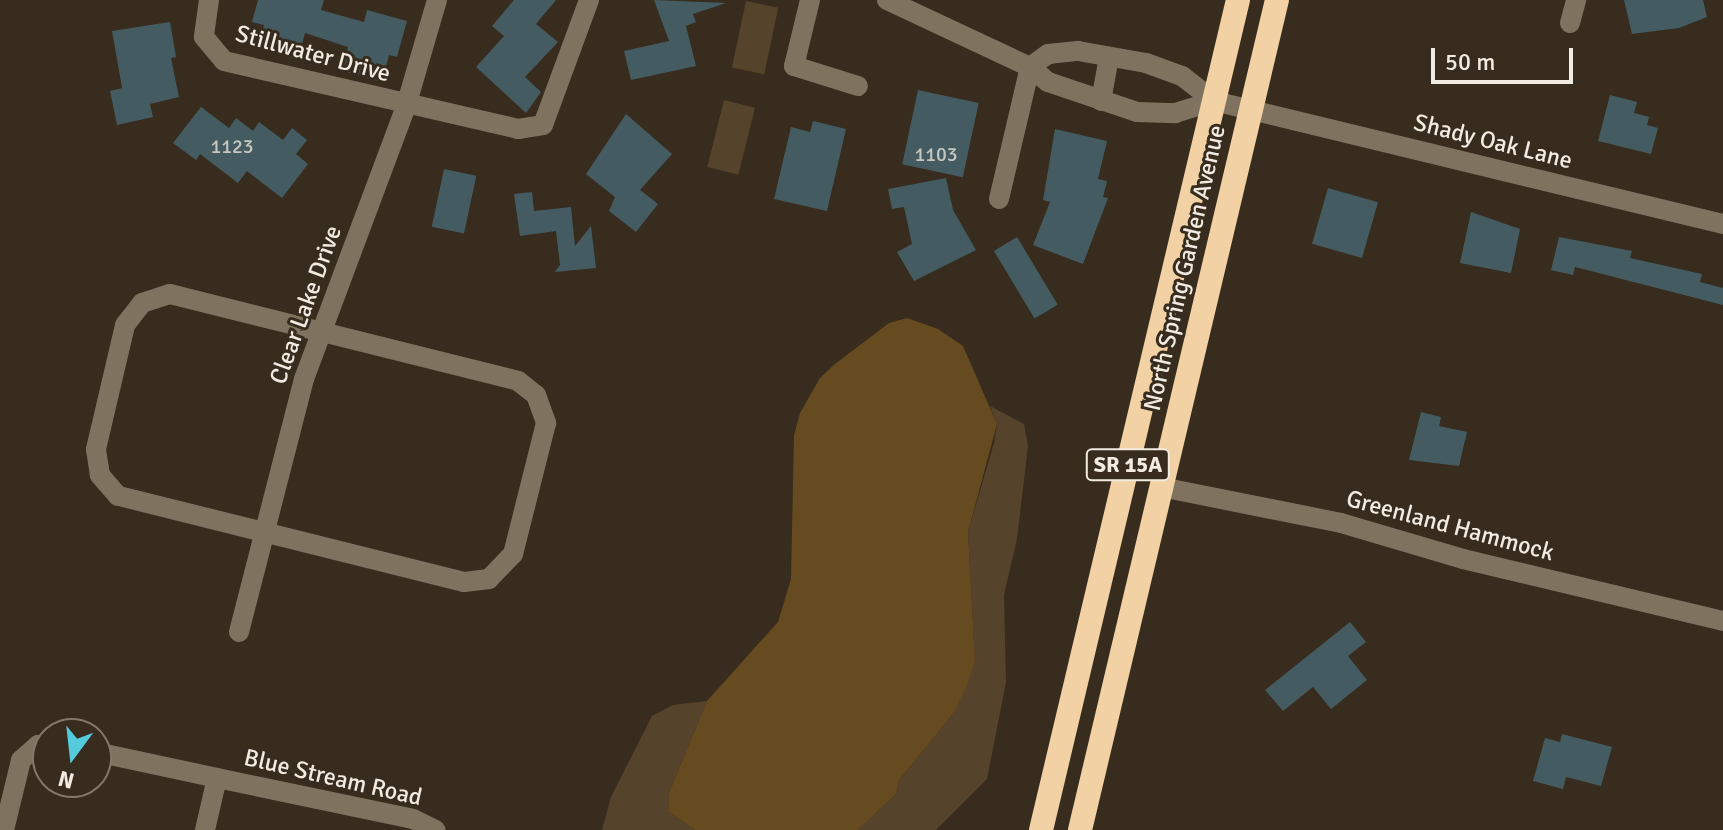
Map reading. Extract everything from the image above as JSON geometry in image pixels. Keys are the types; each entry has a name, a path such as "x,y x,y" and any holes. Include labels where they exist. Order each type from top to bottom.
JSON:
{"highway":[{"name":"North Spring Garden Avenue","path":"1041,830 1238,0"},
{"name":"North Spring Garden Avenue","path":"1080,830 1277,0"}],"street":[{"name":"Stillwater Drive","path":"209,0 204,37 224,61 406,106 518,129 543,125 589,0"},
{"name":"Clear Lake Drive","path":"239,632 322,329 406,106 437,0"},
{"path":"810,0 794,66 858,86"},
{"path":"887,0 1030,67 1048,82 1101,101 1137,112 1175,113 1214,101"},
{"path":"1570,23 1576,0"},
{"path":"999,199 1030,67 1048,54 1109,57 1182,76 1214,101 1251,110"},
{"path":"1101,101 1109,57"},
{"name":"Shady Oak Lane","path":"1251,110 1723,224"},
{"path":"170,294 322,329 518,381 536,395 546,423 513,554 489,579 464,582 118,496 100,475 96,449 125,325 142,303 170,294"},
{"name":"Greenland Hammock","path":"1161,487 1341,523 1463,559 1723,621"},
{"path":"4,830 21,760 32,750"},
{"name":"Blue Stream Road","path":"112,755 413,819 436,830"},
{"path":"205,830 217,778"}],"shaded area":[{"path":"746,1 778,8 764,74 732,68"},
{"path":"724,100 755,108 738,175 707,167"},
{"path":"907,318 938,329 963,346 997,424 968,532 975,660 967,685 953,714 899,780 896,794 858,830 695,830 668,811 669,793 707,701 778,622 791,579 794,435 800,413 820,378 835,364 889,323"},
{"path":"990,406 1024,424 1028,446 1017,539 1004,595 1006,682 987,779 936,830 858,830 896,794 899,780 953,714 975,660 968,532 994,443 997,424"},
{"path":"707,701 669,793 668,811 695,830 602,830 611,797 652,716 673,705"}],"building":[{"path":"258,0 324,0 321,10 364,22 367,10 407,21 397,57 389,55 382,82 342,71 348,47 305,33 298,60 257,49 264,25 252,22"},
{"path":"514,0 556,0 536,24 558,42 525,77 541,92 526,113 476,67 504,36 492,26"},
{"path":"654,0 726,3 693,14 696,22 686,26 696,66 631,80 624,51 669,41"},
{"path":"1624,0 1703,0 1707,17 1679,28 1632,34"},
{"path":"170,22 176,57 171,58 179,97 150,104 153,117 117,125 110,91 122,88 112,31"},
{"path":"918,90 979,103 963,177 902,164"},
{"path":"1610,95 1637,102 1634,113 1649,117 1647,125 1658,128 1651,154 1598,141"},
{"path":"201,107 229,128 236,118 253,131 259,122 283,140 292,128 307,140 296,154 308,164 282,198 247,171 238,183 200,154 196,160 173,143"},
{"path":"626,114 672,154 640,190 658,204 636,232 609,211 615,197 586,174"},
{"path":"813,121 846,129 827,211 774,199 791,127 810,132"},
{"path":"1055,129 1107,141 1098,179 1107,181 1103,197 1108,198 1083,264 1033,245 1050,202 1043,200"},
{"path":"444,169 476,176 464,234 432,227"},
{"path":"946,178 953,210 976,250 914,281 897,252 912,244 904,207 892,209 888,189"},
{"path":"1328,188 1378,202 1362,258 1312,244"},
{"path":"532,192 534,211 571,207 575,246 591,226 596,268 555,272 560,265 556,231 520,236 514,194"},
{"path":"1471,212 1520,229 1511,273 1460,263"},
{"path":"1017,237 1058,305 1035,319 994,251"},
{"path":"1559,237 1632,251 1630,258 1702,274 1700,282 1723,288 1723,305 1575,267 1573,275 1551,270"},
{"path":"1421,412 1441,417 1439,426 1467,432 1459,466 1409,460"},
{"path":"1350,622 1366,642 1348,656 1367,680 1331,709 1313,687 1283,711 1265,690"},
{"path":"1562,734 1612,747 1601,786 1566,777 1563,789 1533,781 1545,738 1560,742"}]}
